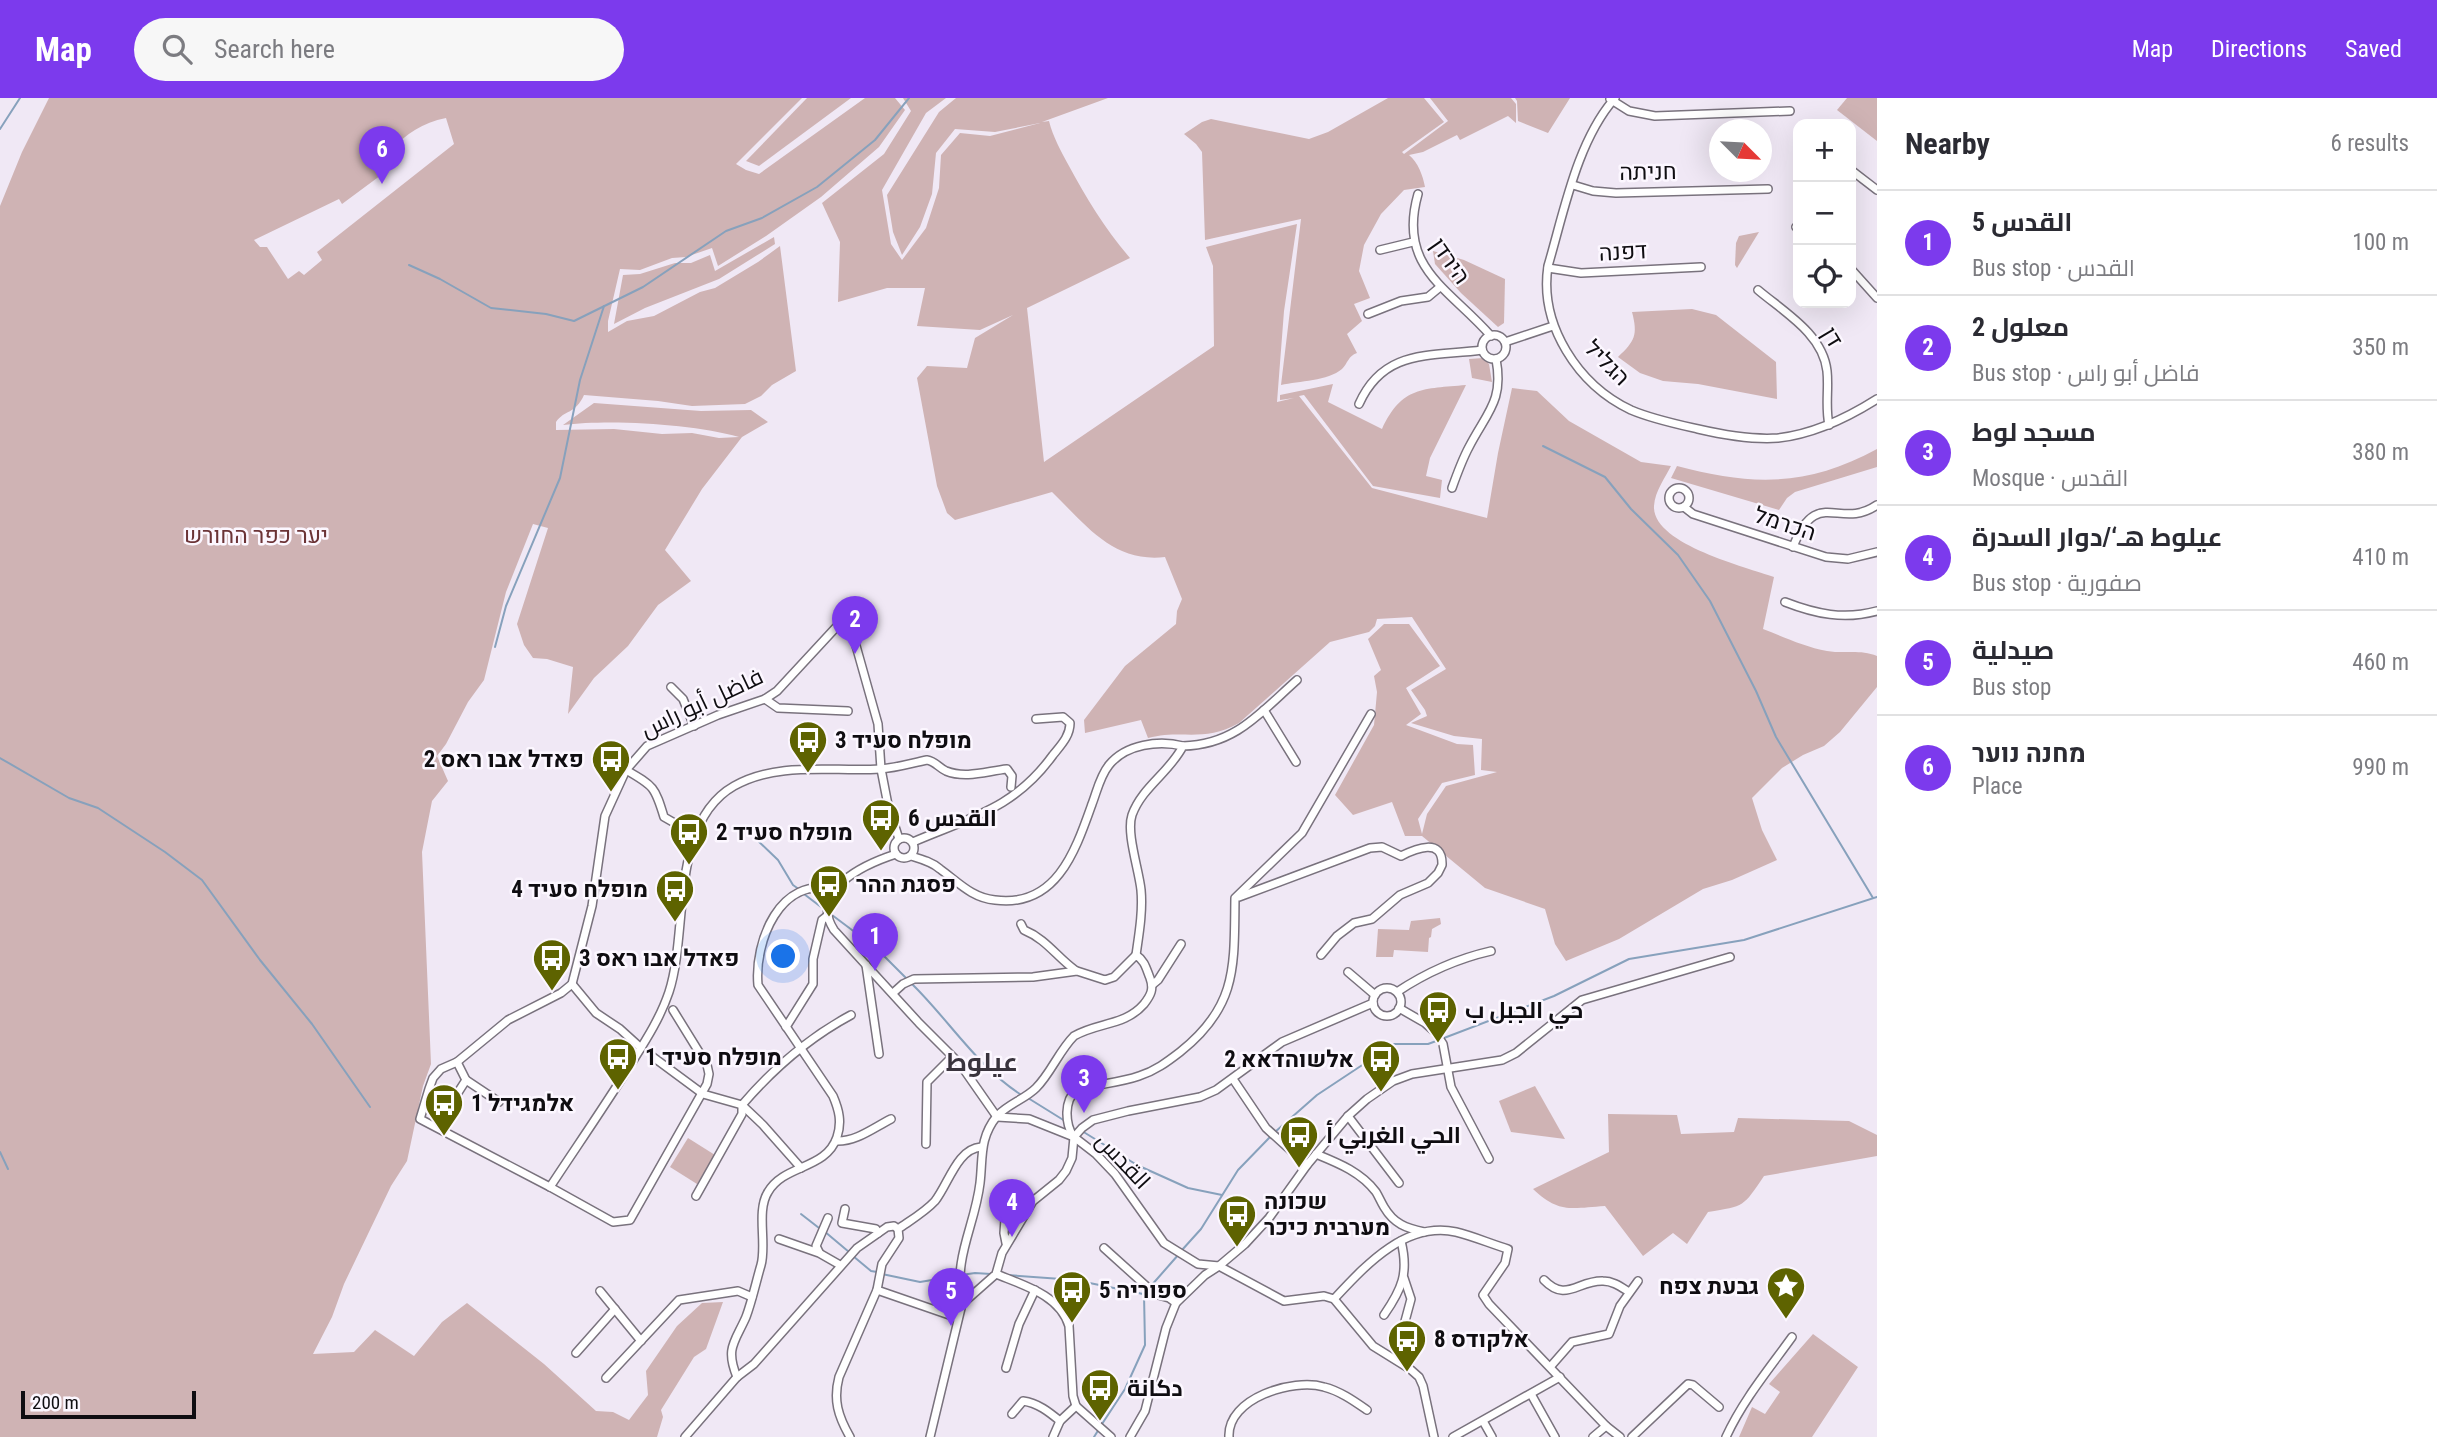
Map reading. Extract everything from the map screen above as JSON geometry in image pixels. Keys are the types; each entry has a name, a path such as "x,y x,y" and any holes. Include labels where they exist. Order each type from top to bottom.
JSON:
{"street":[{"path":"1613,99 1629,111 1655,116 1790,111"},
{"name":"הגליל","path":"1613,99 1586,145 1548,268 1546,296 1553,326 1570,356 1595,385 1618,402 1644,415 1722,435 1759,438 1796,435 1829,425 1877,399"},
{"path":"1856,174 1877,190"},
{"name":"חניתה","path":"1573,185 1593,191 1616,192 1768,189"},
{"name":"הירדן","path":"1418,194 1412,221 1413,242 1425,266 1440,287 1490,336"},
{"path":"1380,250 1413,242"},
{"name":"דפנה","path":"1548,268 1581,273 1701,267"},
{"path":"1856,275 1877,298"},
{"path":"1368,314 1401,302 1428,297 1440,287"},
{"name":"דן","path":"1758,290 1799,324 1818,344 1827,369 1826,408 1829,425"},
{"path":"1505,342 1553,326"},
{"path":"1496,359 1486,356 1482,350 1483,343 1490,336 1497,336 1505,342"},
{"path":"1496,359 1504,353 1505,342"},
{"path":"1359,404 1378,375 1397,362 1418,356 1482,350"},
{"path":"1452,488 1468,448 1496,401 1499,382 1496,359"},
{"path":"1793,547 1803,525 1816,514 1831,511 1862,513 1877,505"},
{"name":"הכרמל","path":"1684,507 1692,514 1837,559 1859,558 1877,552"},
{"path":"1785,602 1829,616 1843,617 1877,611"},
{"path":"847,607 854,608 859,613 857,625 851,628 840,623 839,615 847,607"},
{"name":"فاضل أبو راس","path":"572,984 592,906 605,816 626,770 647,746 765,699 788,680 840,623"},
{"path":"851,628 878,724 881,769 888,805 899,839"},
{"path":"911,856 915,849 913,842 907,837 899,839 894,848 896,854 903,858 911,856 940,868 973,894 993,900 1030,898 1044,891 1071,856 1102,776 1116,757 1153,742 1203,746 1226,738 1245,727 1297,680"},
{"path":"671,687 683,699 694,726"},
{"path":"765,699 778,708 848,711"},
{"path":"1264,710 1296,762"},
{"path":"962,1304 996,1274 1007,1244 1033,1201 1066,1171 1072,1158 1074,1137 1068,1128 1067,1104 1070,1095 1076,1090 1138,1077 1153,1071 1195,1040 1218,1014 1234,962 1235,898 1303,833 1371,714"},
{"path":"913,842 993,810 1040,774 1070,732 1070,723 1063,717 1036,719"},
{"path":"1021,924 1024,930 1035,934 1052,947 1064,962 1077,971 1105,980 1114,977 1136,955 1142,892 1131,818 1139,800 1176,760 1183,746"},
{"path":"551,1186 658,1019 670,990 691,846 706,813 718,797 749,778 792,770 881,769 927,760 932,760 947,772 967,775 1007,769 1012,776 1011,787"},
{"path":"626,770 649,784 656,792 664,817 678,825"},
{"path":"1235,898 1370,848 1382,847 1401,856 1426,846 1434,848 1440,854 1442,865 1434,879 1400,895 1372,919 1354,923 1337,936 1321,955"},
{"path":"896,854 876,860 855,872 834,890 827,916 835,930 866,965 952,1057 997,1117"},
{"path":"737,1377 731,1359 731,1348 745,1318 762,1261 764,1198 775,1183 823,1158 835,1141 840,1118 837,1106 758,985 758,959 768,926 779,908 808,889 822,887 834,890"},
{"path":"786,1027 813,984 813,959 822,920 827,916"},
{"path":"1152,985 1181,944"},
{"path":"1397,992 1436,969 1462,958 1491,951"},
{"path":"930,1437 962,1304 959,1289 963,1247 980,1184 981,1147 997,1117 1036,1087 1074,1036 1125,1020 1135,1014 1150,996 1152,985 1145,963 1136,955"},
{"path":"1130,1437 1145,1411 1166,1328 1177,1303 1205,1275 1245,1244 1269,1218 1316,1154 1348,1116 1367,1099 1393,1081 1412,1074 1502,1060 1516,1053 1582,1000 1730,957"},
{"path":"866,965 879,1054"},
{"path":"893,993 914,979 1033,977 1077,971"},
{"path":"1349,972 1375,995"},
{"path":"641,1048 620,1029 596,1013 572,984 561,993 508,1020 457,1062 441,1069 433,1078 420,1119 551,1186 613,1222 630,1220 703,1094 709,1074 707,1065 673,1010"},
{"path":"1385,988 1397,992 1401,1000 1399,1008 1392,1014 1384,1015 1377,1011 1373,1003 1375,995 1385,988"},
{"path":"1074,1137 1093,1121 1200,1097 1233,1080 1282,1042 1373,1003"},
{"path":"1399,1008 1436,1032 1443,1044 1451,1087 1489,1159"},
{"path":"696,1196 743,1114 742,1105 766,1077 850,1015"},
{"path":"653,1057 703,1094 742,1105 764,1125 801,1168"},
{"path":"926,1144 927,1082 952,1057"},
{"path":"457,1062 466,1080 499,1102"},
{"path":"450,1105 466,1080"},
{"path":"1233,1080 1266,1128 1307,1165"},
{"path":"1348,1116 1399,1183"},
{"name":"القدس","path":"997,1117 1029,1119 1074,1137 1096,1154 1115,1174 1164,1243 1198,1264 1219,1266 1276,1298 1291,1301 1324,1296 1334,1299"},
{"path":"835,1141 846,1142 854,1139 891,1119"},
{"path":"898,1229 936,1200 964,1154 972,1148 981,1147"},
{"path":"1316,1154 1344,1165 1359,1175 1376,1192 1385,1209 1403,1228 1427,1233 1455,1232 1508,1249 1505,1263 1483,1295 1606,1426 1620,1437"},
{"path":"845,1209 842,1223 876,1229 878,1233"},
{"path":"1007,1244 1004,1233 1005,1219 1014,1217 1019,1222"},
{"path":"819,1253 816,1246 828,1218"},
{"path":"685,1437 857,1248 887,1227 894,1226 898,1229"},
{"path":"850,1437 839,1415 835,1392 877,1290 882,1264 899,1238 898,1229"},
{"path":"1427,1233 1401,1241 1377,1255 1334,1299 1373,1346 1419,1377 1434,1437"},
{"path":"779,1239 819,1253 840,1265"},
{"path":"1384,1315 1404,1277 1405,1257 1401,1241"},
{"path":"1104,1248 1155,1294 1177,1303"},
{"path":"996,1274 1047,1297 1066,1315 1076,1406 1111,1437"},
{"path":"1404,1277 1411,1298 1405,1325"},
{"path":"1544,1280 1558,1291 1593,1281 1606,1281 1629,1292"},
{"path":"1551,1366 1572,1342 1609,1334 1615,1316 1637,1281"},
{"path":"877,1290 958,1318"},
{"path":"1006,1368 1019,1324 1035,1290"},
{"path":"607,1378 679,1300 738,1291 752,1297"},
{"path":"600,1292 641,1341"},
{"path":"576,1353 615,1310"},
{"path":"1726,1437 1751,1392 1793,1337"},
{"path":"1453,1437 1560,1377"},
{"path":"1229,1437 1231,1422 1242,1407 1271,1391 1288,1387 1305,1384 1324,1387 1348,1397 1367,1410"},
{"path":"1632,1437 1688,1384 1693,1385 1719,1407"},
{"path":"1531,1394 1555,1437"},
{"path":"1012,1414 1023,1401 1029,1402 1043,1408 1060,1422"},
{"path":"1053,1437 1060,1422 1076,1406"},
{"path":"1483,1422 1492,1437"},
{"path":"1593,1437 1606,1426"}],"green space":[{"name":"יער כפר החורש","path":"49,98 802,98 736,164 759,174 865,98 895,98 905,110 879,147 821,197 718,266 712,248 686,257 672,258 640,270 620,269 608,332 627,321 654,316 700,292 715,288 780,246 796,371 745,404 692,406 584,395 574,409 556,422 556,430 614,429 662,434 692,433 719,438 739,437 652,424 563,425 594,403 701,411 751,410 768,422 742,437 702,489 665,550 691,581 658,605 628,646 594,678 568,714 573,667 533,658 524,645 517,624 548,528 533,524 506,592 484,680 437,756 448,781 432,801 422,852 431,1064 423,1086 407,1161 391,1186 313,1354 354,1352 375,1330 414,1356 442,1322 467,1303 544,1364 596,1411 613,1412 629,1420 648,1395 646,1371 677,1326 702,1303 723,1302 706,1349 694,1357 661,1410 663,1417 657,1437 0,1437 0,206 22,152","holes":["446,118 454,144 317,252 322,260 304,275 299,271 288,279 267,247 260,247 254,240 339,199 342,204 396,164 390,151 422,126"]},
{"path":"807,98 851,98 759,166 746,161"},
{"path":"903,98 946,98 926,113 882,190 891,244 902,260 926,228 939,188 941,155 960,133 990,136 1040,123 995,132 955,129 936,153 932,194 920,227 902,255 893,232 887,195 939,112 956,98 1108,98 1042,122 1049,121 1083,190 1104,225 1130,258 1027,308 1044,462 1214,346 1213,266 1206,247 1297,224 1284,311 1277,402 1294,398 1280,400 1280,395 1333,384 1328,402 1382,429 1398,405 1415,392 1466,385 1430,458 1426,476 1442,480 1440,498 1373,486 1304,395 1299,396 1372,488 1487,518 1512,388 1537,391 1569,421 1641,462 1671,466 1655,500 1657,520 1684,543 1723,560 1774,577 1763,629 1819,649 1877,656 1877,687 1840,732 1824,746 1782,768 1752,798 1762,830 1777,860 1732,880 1703,889 1619,939 1566,961 1555,944 1545,909 1485,888 1422,836 1405,836 1392,802 1353,815 1335,795 1374,725 1377,692 1374,676 1381,670 1368,639 1384,624 1409,624 1440,666 1406,688 1421,714 1406,725 1457,744 1473,745 1475,775 1442,783 1418,819 1422,834 1427,814 1446,786 1497,772 1481,770 1482,739 1454,736 1411,723 1427,716 1411,690 1446,669 1412,617 1377,619 1369,632 1330,642 1239,723 1215,733 1148,738 1141,720 1085,733 1084,720 1125,666 1176,624 1182,599 1165,557 1130,554 1115,548 1089,529 1052,492 955,520 947,513 937,486 917,378 927,366 967,368 975,338 1013,315 980,330 917,326 925,288 887,288 838,302 840,242 822,203 884,154 911,111"},
{"path":"1388,98 1424,98 1444,122 1402,152 1404,154 1448,121 1430,98 1511,98 1516,104 1516,123 1508,116 1460,140 1457,135 1423,152 1409,155 1420,170 1425,187 1404,190 1381,214 1364,245 1359,271 1370,298 1354,304 1362,321 1347,334 1357,353 1342,369 1329,376 1281,385 1301,219 1205,240 1202,152 1184,134 1211,119 1309,139 1328,132"},
{"path":"1515,98 1570,98 1548,133 1518,121"},
{"path":"1847,98 1877,98 1877,141 1856,125 1856,119 1849,119 1837,110"},
{"path":"1759,232 1737,268 1736,243 1739,236"},
{"path":"774,237 775,244 719,279 645,308 614,324 623,275 640,274 675,263 691,263 710,255 715,271"},
{"path":"1433,251 1464,260 1505,279 1504,323 1498,327 1461,293 1435,264"},
{"path":"1692,309 1716,315 1776,362 1777,399 1698,384 1663,381 1640,373 1618,357 1634,337 1632,312"},
{"path":"1483,358 1489,364 1492,382 1472,378 1469,359"},
{"path":"1877,449 1877,467 1795,492 1779,510 1671,478 1677,466 1704,473 1755,479 1803,476 1827,470"},
{"path":"1440,918 1441,924 1432,929 1428,952 1394,950 1393,957 1376,957 1378,929 1409,930 1411,921"},
{"path":"1535,1086 1565,1139 1511,1132 1499,1101"},
{"path":"1608,1114 1677,1115 1681,1134 1734,1132 1738,1118 1849,1121 1877,1135 1877,1156 1764,1176 1742,1203 1708,1212 1687,1244 1673,1233 1643,1256 1605,1206 1566,1208 1542,1197 1533,1189 1609,1152"},
{"path":"688,1138 715,1155 697,1184 670,1167"},
{"path":"1813,1334 1858,1367 1812,1437 1739,1437 1752,1407 1765,1414 1780,1392 1769,1384"}],"waterway":[{"path":"0,129 20,98"},
{"path":"409,265 491,308 546,314 574,321 643,287 726,231 762,218 817,187 875,140 909,98"},
{"path":"495,647 506,606 560,478 580,380 604,306"},
{"path":"1543,446 1605,477 1631,509 1678,555 1710,601 1776,737 1873,898"},
{"path":"0,758 69,798 98,808 202,880 260,960 312,1024 370,1107"},
{"path":"753,836 778,860 793,885 800,890"},
{"path":"804,894 825,910"},
{"path":"1444,1038 1554,996 1629,959 1744,940 1877,897"},
{"path":"832,915 876,948 908,980"},
{"path":"912,984 978,1058 1023,1096"},
{"path":"1275,1132 1317,1095 1394,1044 1428,1044 1439,1040"},
{"path":"1028,1098 1065,1121"},
{"path":"1082,1131 1137,1165 1188,1188 1222,1195"},
{"path":"1182,1250 1201,1229 1238,1170 1271,1136"},
{"path":"0,1152 8,1169"},
{"path":"801,1214 819,1228"},
{"path":"824,1231 849,1252"},
{"path":"1150,1287 1179,1254"},
{"path":"853,1256 871,1271 877,1272"},
{"path":"882,1274 920,1282 956,1276"},
{"path":"961,1275 991,1274"},
{"path":"1007,1275 1075,1280 1143,1294"},
{"path":"1102,1424 1125,1389 1145,1345 1146,1291"},
{"path":"1094,1437 1099,1429"}],"place":[{"name":"מחנה נוער","path":"382,184"},
{"name":"معلول 2","path":"855,654"},
{"name":"מופלח סעיד 3","path":"808,774"},
{"name":"פאדל אבו ראס 2","path":"611,793"},
{"name":"القدس 6","path":"881,852"},
{"name":"מופלח סעיד 2","path":"689,866"},
{"name":"פסגת ההר","path":"829,918"},
{"name":"מופלח סעיד 4","path":"675,923"},
{"name":"القدس 5","path":"875,971"},
{"name":"פאדל אבו ראס 3","path":"552,992"},
{"name":"حي الجبل ب","path":"1438,1044"},
{"name":"מופלח סעיד 1","path":"618,1091"},
{"name":"אלשוהדאא 2","path":"1381,1093"},
{"name":"مسجد لوط","path":"1084,1113"},
{"name":"אלמגידל 1","path":"444,1137"},
{"name":"الحي الغربي أ","path":"1299,1169"},
{"name":"عيلوط هـ‘/دوار السدرة","path":"1012,1237"},
{"name":"שכונה מערבית כיכר","path":"1237,1248"},
{"name":"גבעת צפח","path":"1786,1320"},
{"name":"ספוריה 5","path":"1072,1324"},
{"name":"صيدلية","path":"951,1326"},
{"name":"אלקודס 8","path":"1407,1373"},
{"name":"دكانة","path":"1100,1422"}],"district":[{"name":"عيلوط","path":"982,1062"}]}
